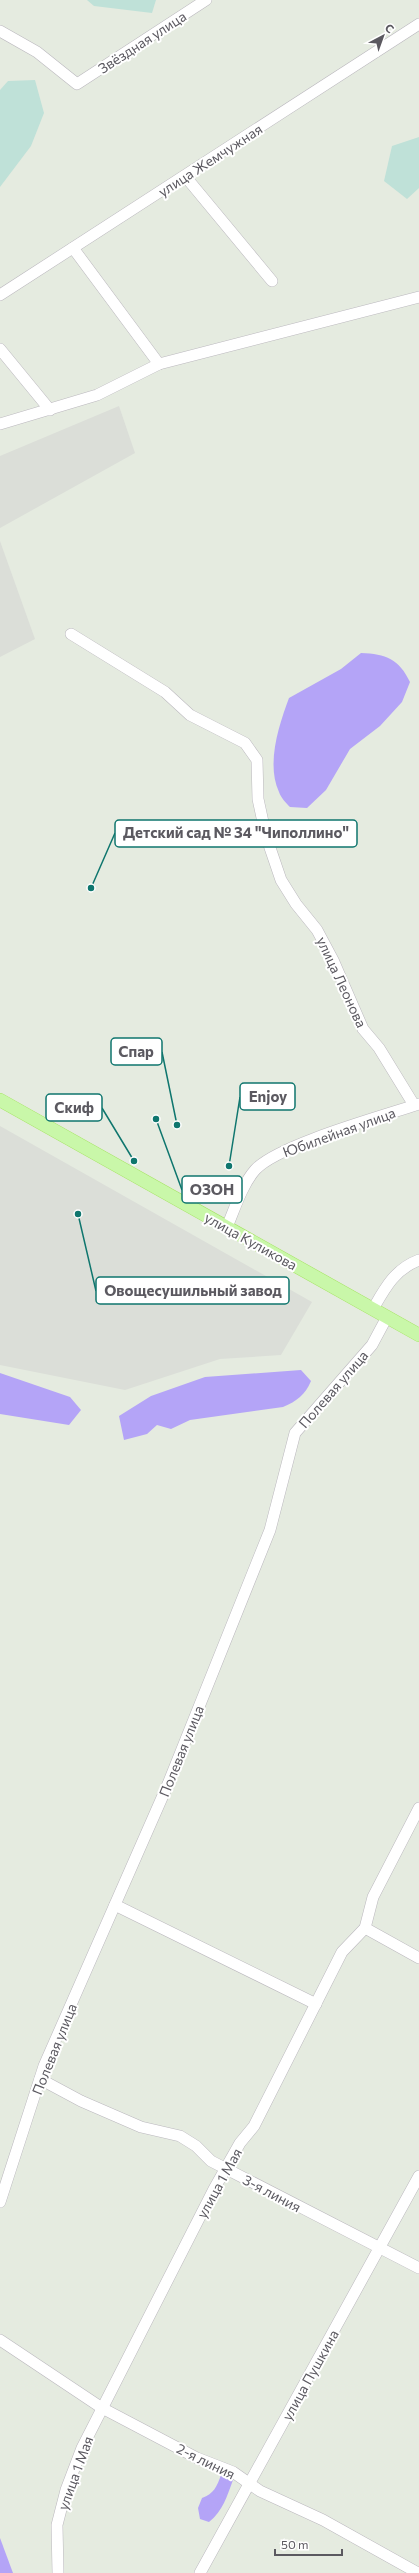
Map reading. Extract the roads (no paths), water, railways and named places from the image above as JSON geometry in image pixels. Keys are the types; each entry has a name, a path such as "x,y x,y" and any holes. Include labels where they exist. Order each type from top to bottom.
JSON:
{"main road":[{"name":"улица Куликова","path":"0,1100 419,1335"}],"street":[{"name":"Звёздная улица","path":"0,31 37,52 77,84 206,0"},
{"name":"улица Жемчужная","path":"0,295 419,24"},
{"path":"185,176 272,281"},
{"path":"73,248 159,364"},
{"path":"0,424 97,395 159,364 419,297"},
{"path":"0,349 50,410"},
{"name":"улица Леонова","path":"71,634 165,692 190,715 244,744 257,760 258,799 266,836 281,880 296,904 317,930 333,960 363,1029 379,1048 417,1105"},
{"name":"Юбилейная улица","path":"227,1227 243,1189 255,1170 266,1161 300,1144 417,1105"},
{"path":"372,1309 392,1277 408,1264 419,1260"},
{"name":"Полевая улица","path":"0,2202 40,2079 168,1784 270,1530 295,1433 372,1345 387,1317"},
{"name":"улица 1 Мая","path":"58,2573 57,2525 66,2490 82,2448 214,2189 240,2144 254,2126 342,1952 365,1928 373,1897 419,1808"},
{"path":"115,1905 316,2004"},
{"path":"365,1928 419,1958"},
{"name":"3-я линия","path":"40,2079 81,2101 141,2127 180,2136 196,2146 211,2161 419,2268"},
{"name":"улица Пушкина","path":"200,2573 419,2176"},
{"name":"2-я линия","path":"0,2340 102,2408 250,2483 260,2491 323,2520 418,2573"}],"place":[{"name":"Детский сад № 34 \"Чиполлино\"","path":"91,888"},
{"name":"ОЗОН","path":"156,1119"},
{"name":"Спар","path":"177,1125"},
{"name":"Скиф","path":"134,1161"},
{"name":"Enjoy","path":"229,1166"},
{"name":"Овощесушильный завод","path":"78,1214"}]}
